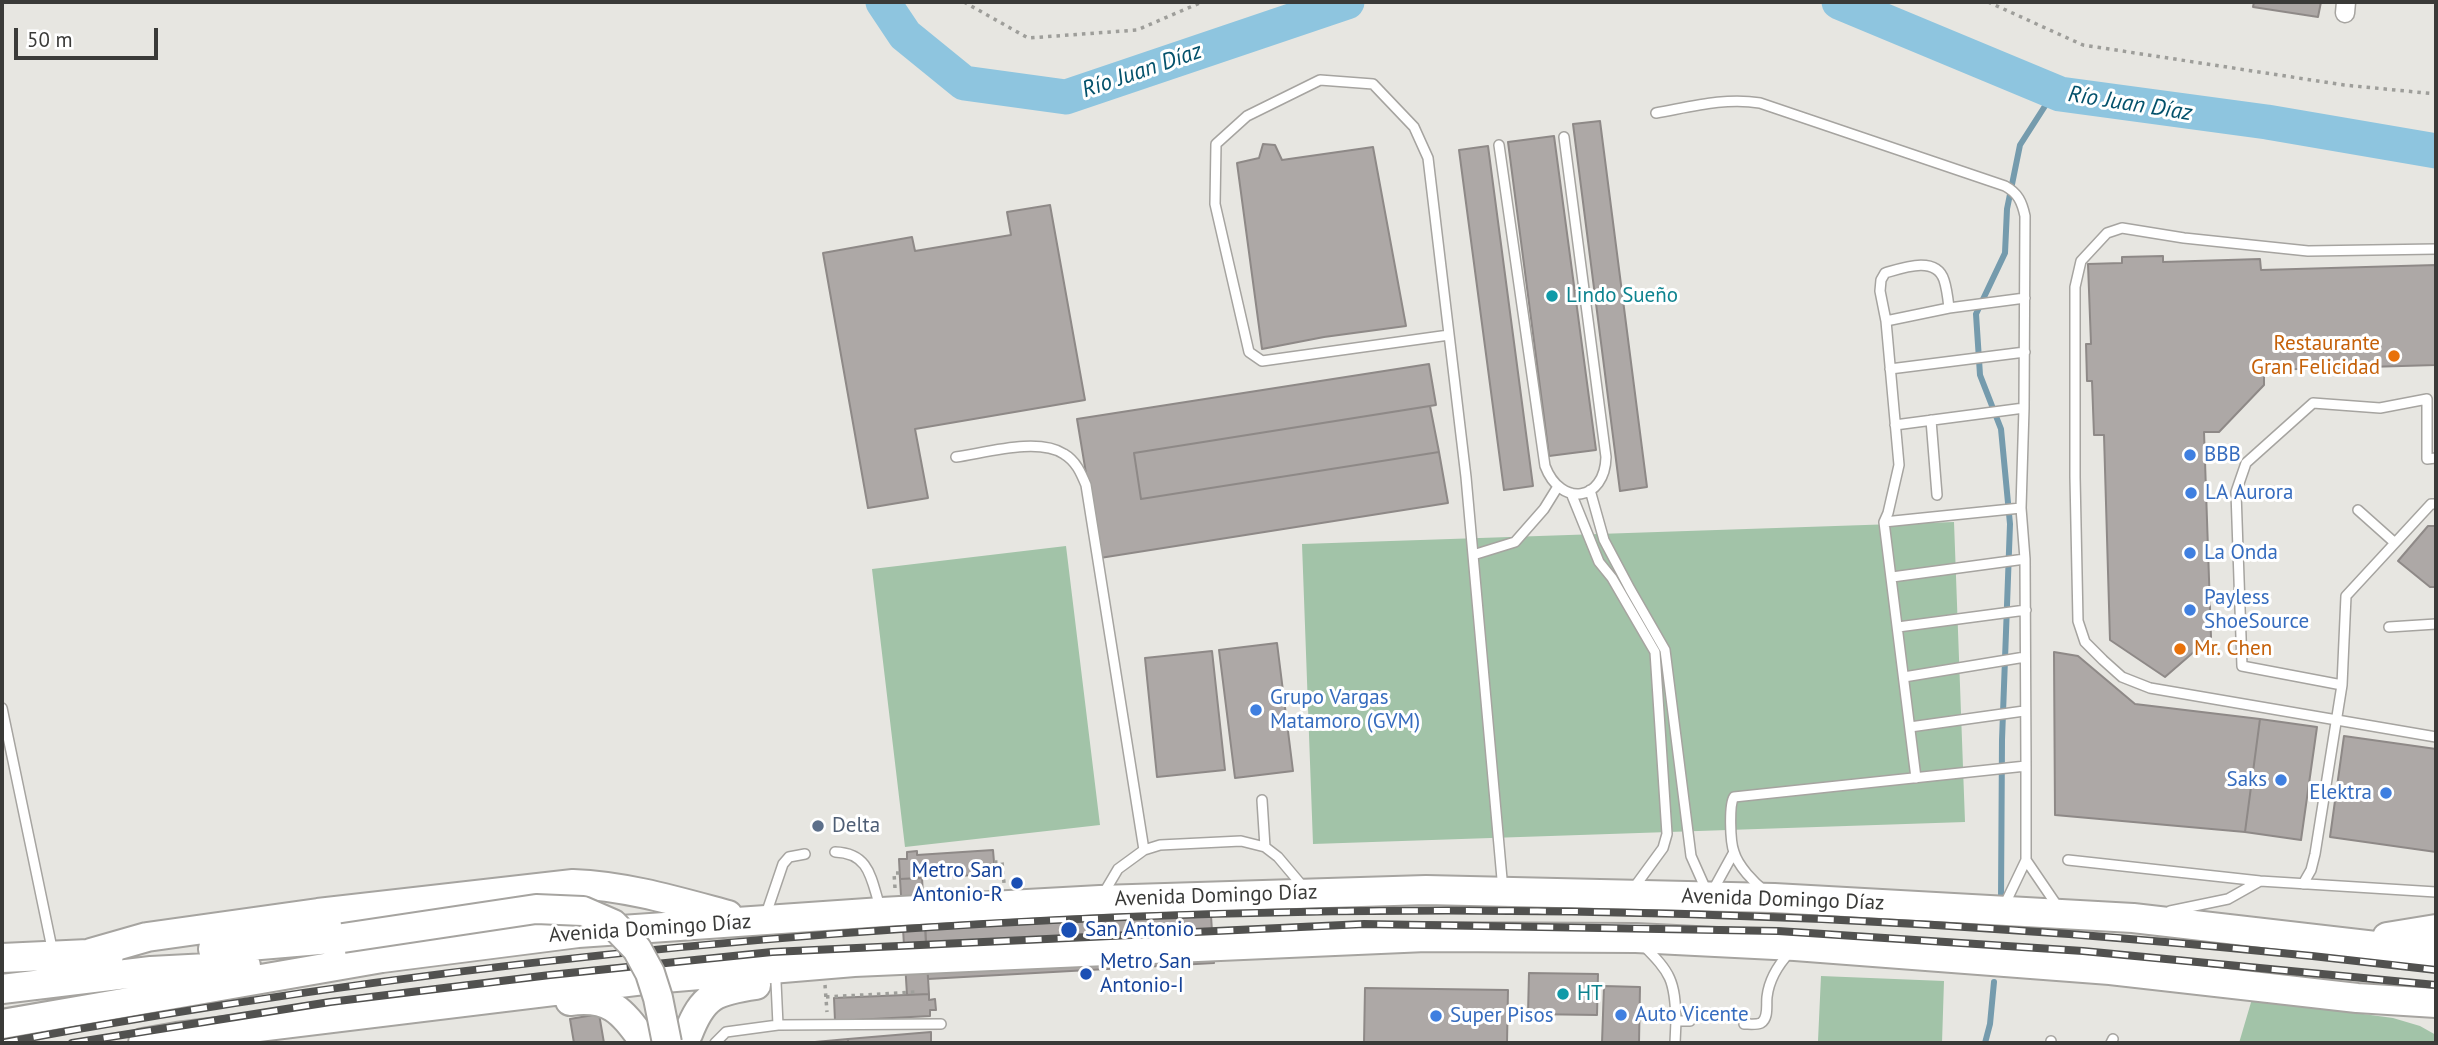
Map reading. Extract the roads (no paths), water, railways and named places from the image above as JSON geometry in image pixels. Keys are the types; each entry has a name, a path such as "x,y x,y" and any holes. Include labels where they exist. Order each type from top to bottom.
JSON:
{"main road":[{"path":"91,953 147,937 318,913 573,884 636,890 757,921"},
{"name":"Avenida Domingo Díaz","path":"2,1024 382,958 578,933 1100,900 1426,890 1774,898 2133,918 2436,953"},
{"path":"2,958 167,952 343,937 536,909 583,911 613,923 637,949 650,973 666,1039"},
{"path":"2346,942 2436,929"},
{"name":"Avenida Domingo Díaz","path":"143,1043 652,979 854,962 1426,937 1636,938 1795,946 2110,970 2357,998 2436,1003"},
{"path":"2,989 151,971 382,958"},
{"path":"666,1039 709,999 722,992 805,979 825,985 854,962"},
{"path":"2357,998 2436,1014"},
{"path":"284,1043 492,1010 586,999 605,1002 666,1039"}],"lane":[{"path":"1449,335 1262,361 1249,352 1215,204 1216,145 1247,116 1320,80 1373,84 1413,127 1428,158 1449,335 1473,555 1504,891"},
{"path":"1656,113 1727,101 1760,103 2005,186 2014,190 2020,199 2023,208 2025,298 2021,508 2026,610 2026,860 2001,911"},
{"path":"1499,145 1545,466 1550,480 1557,488 1571,493 1590,490 1599,484 1606,472 1606,457 1564,136"},
{"path":"2436,249 2308,251 2184,238 2122,228 2107,233 2081,261 2075,287 2078,621 2085,642 2122,677 2150,688 2436,737"},
{"path":"1916,778 1884,522 1899,466 1881,280 1885,273 1920,265 1938,271 1944,278 1950,308"},
{"path":"1886,321 1950,308 2025,298"},
{"path":"1890,369 2025,352"},
{"path":"2342,685 2242,666 2236,492 2246,463 2313,403 2380,408 2427,399 2432,459 2417,460"},
{"path":"1895,425 2024,408"},
{"path":"2372,416 2380,408"},
{"path":"1931,420 1937,495"},
{"path":"956,457 1034,446 1064,454 1077,466 1086,485 1144,850"},
{"path":"1473,555 1515,542 1544,509 1557,488"},
{"path":"1590,490 1604,540 1665,650 1690,856 1709,897"},
{"path":"1571,493 1599,562 1612,578 1650,640 1657,667 1667,834 1663,848 1628,894"},
{"path":"2303,884 2311,870 2315,854 2342,685 2346,596 2431,504 2436,504"},
{"path":"1884,522 2021,508"},
{"path":"2358,510 2395,543"},
{"path":"1892,577 2025,559"},
{"path":"1898,627 2026,610"},
{"path":"2389,627 2436,624"},
{"path":"1904,677 2025,657"},
{"path":"2,708 54,955"},
{"path":"1910,727 2024,710"},
{"path":"1774,898 1759,886 1734,852 1730,805 1734,796 2026,766"},
{"path":"1262,800 1265,847"},
{"path":"1100,900 1118,869 1144,850 1160,845 1241,841 1265,847 1278,857 1308,894"},
{"path":"835,852 850,853 867,867 882,912"},
{"path":"1709,897 1734,852"},
{"path":"757,921 783,864 789,857 805,854"},
{"path":"2026,860 2063,914"},
{"path":"2068,860 2260,881 2436,892"},
{"path":"2133,918 2228,899 2260,881"},
{"path":"1636,938 1670,976 1675,991 1675,1043"},
{"path":"1744,1024 1763,1022 1773,976 1795,946"},
{"path":"776,982 778,1025"},
{"path":"1676,1021 1690,1021"},
{"path":"715,1043 726,1032 778,1025 941,1024"}],"waterway":[{"name":"Río Juan Díaz","path":"883,2 905,35 964,83 1066,97 1347,2"},
{"name":"Río Juan Díaz","path":"1839,2 2060,94 2267,122 2436,151"},
{"path":"2001,898 2002,740 2010,524 2001,429 1980,375 1976,314 2005,253 2007,209 2020,145 2054,92"},
{"path":"1985,1043 1990,1024 1994,982"}],"railway":[{"path":"2,1043 304,993 607,955 911,928 1216,914 1522,911 1827,919 2132,939 2436,970"},
{"path":"72,1043 330,1002 772,952 1364,924 1778,931 2083,951 2436,985"}],"place":[{"name":"Lindo Sueño","path":"1552,296"},
{"name":"Restaurante Gran Felicidad","path":"2394,356"},
{"name":"BBB","path":"2190,455"},
{"name":"LA Aurora","path":"2191,493"},
{"name":"La Onda","path":"2190,553"},
{"name":"Payless ShoeSource","path":"2190,610"},
{"name":"Mr. Chen","path":"2180,649"},
{"name":"Grupo Vargas Matamoro (GVM)","path":"1256,710"},
{"name":"Saks","path":"2281,780"},
{"name":"Elektra","path":"2386,793"},
{"name":"Delta","path":"818,826"},
{"name":"Metro San Antonio-R","path":"1017,883"},
{"name":"San Antonio","path":"1069,930"},
{"name":"Metro San Antonio-I","path":"1086,974"},
{"name":"HT","path":"1563,994"},
{"name":"Auto Vicente","path":"1621,1015"},
{"name":"Super Pisos","path":"1436,1016"}]}
